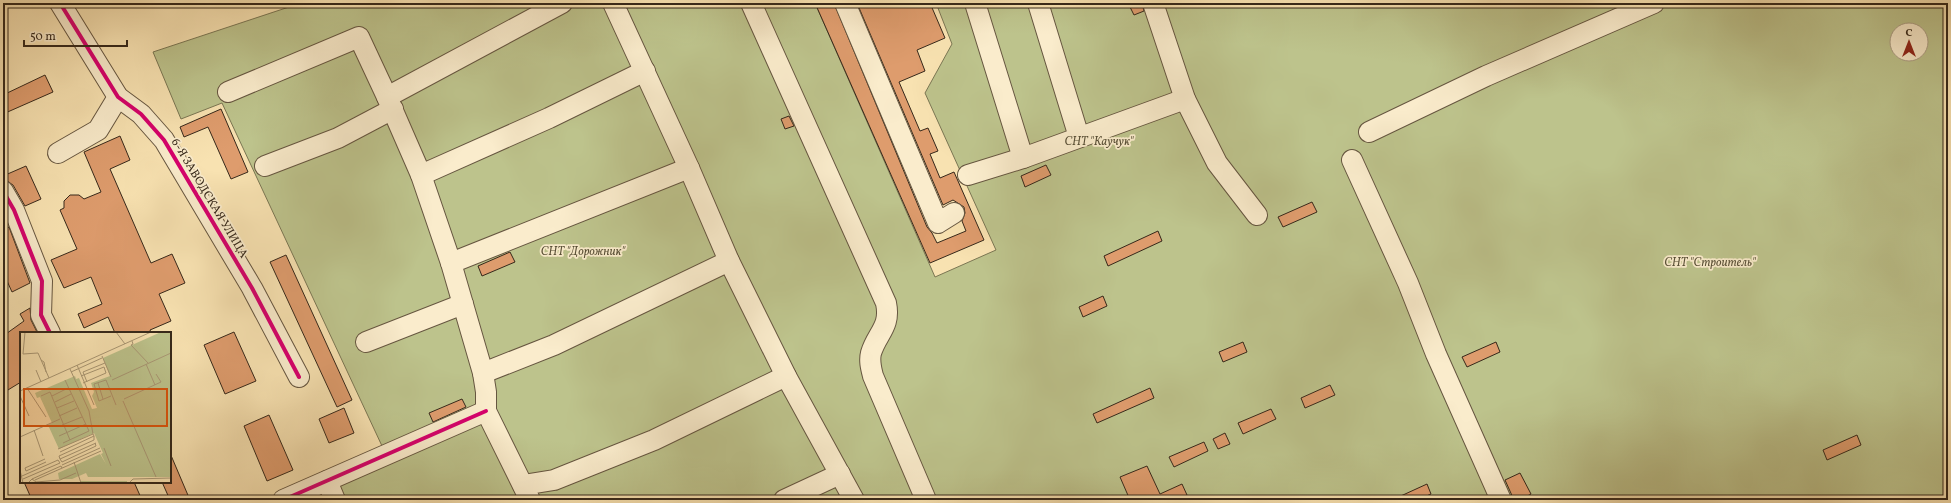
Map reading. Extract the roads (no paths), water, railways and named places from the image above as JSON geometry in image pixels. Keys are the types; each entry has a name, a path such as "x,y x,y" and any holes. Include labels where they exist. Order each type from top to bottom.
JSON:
{"street":[{"name":"6-Я ЗАВОДСКАЯ УЛИЦА","path":"60,3 118,97 140,114 164,140 252,288 299,376"},
{"path":"266,166 338,138 390,103 562,3"},
{"path":"613,3 689,168 729,261 786,376 854,500"},
{"path":"751,3 886,303 888,318 872,353 870,363 873,376 926,500"},
{"path":"845,3 938,223 954,213"},
{"path":"975,3 1023,158"},
{"path":"1038,3 1079,137"},
{"path":"1153,3 1185,99 1216,164 1257,215"},
{"path":"1369,132 1486,76 1654,3"},
{"path":"228,92 359,37 390,103 421,175 451,263 483,373 486,392 486,411 527,492 654,440 786,376"},
{"path":"421,175 549,118 645,72"},
{"path":"58,153 98,130 118,97"},
{"path":"968,175 1023,158 1185,99"},
{"path":"1352,160 1408,283 1436,354 1501,500"},
{"path":"451,263 689,168"},
{"path":"3,191 14,210 42,281 41,315 50,332"},
{"path":"483,373 554,344 729,261"},
{"path":"366,342 463,304"},
{"path":"283,500 486,411"},
{"path":"784,500 840,474"},
{"path":"327,481 335,500"}],"park label":[{"name":"СНТ \"Каучук\"","path":"1099,141"},
{"name":"СНТ \"Дорожник\"","path":"583,251"},
{"name":"СНТ \"Строитель\"","path":"1710,262"}]}
